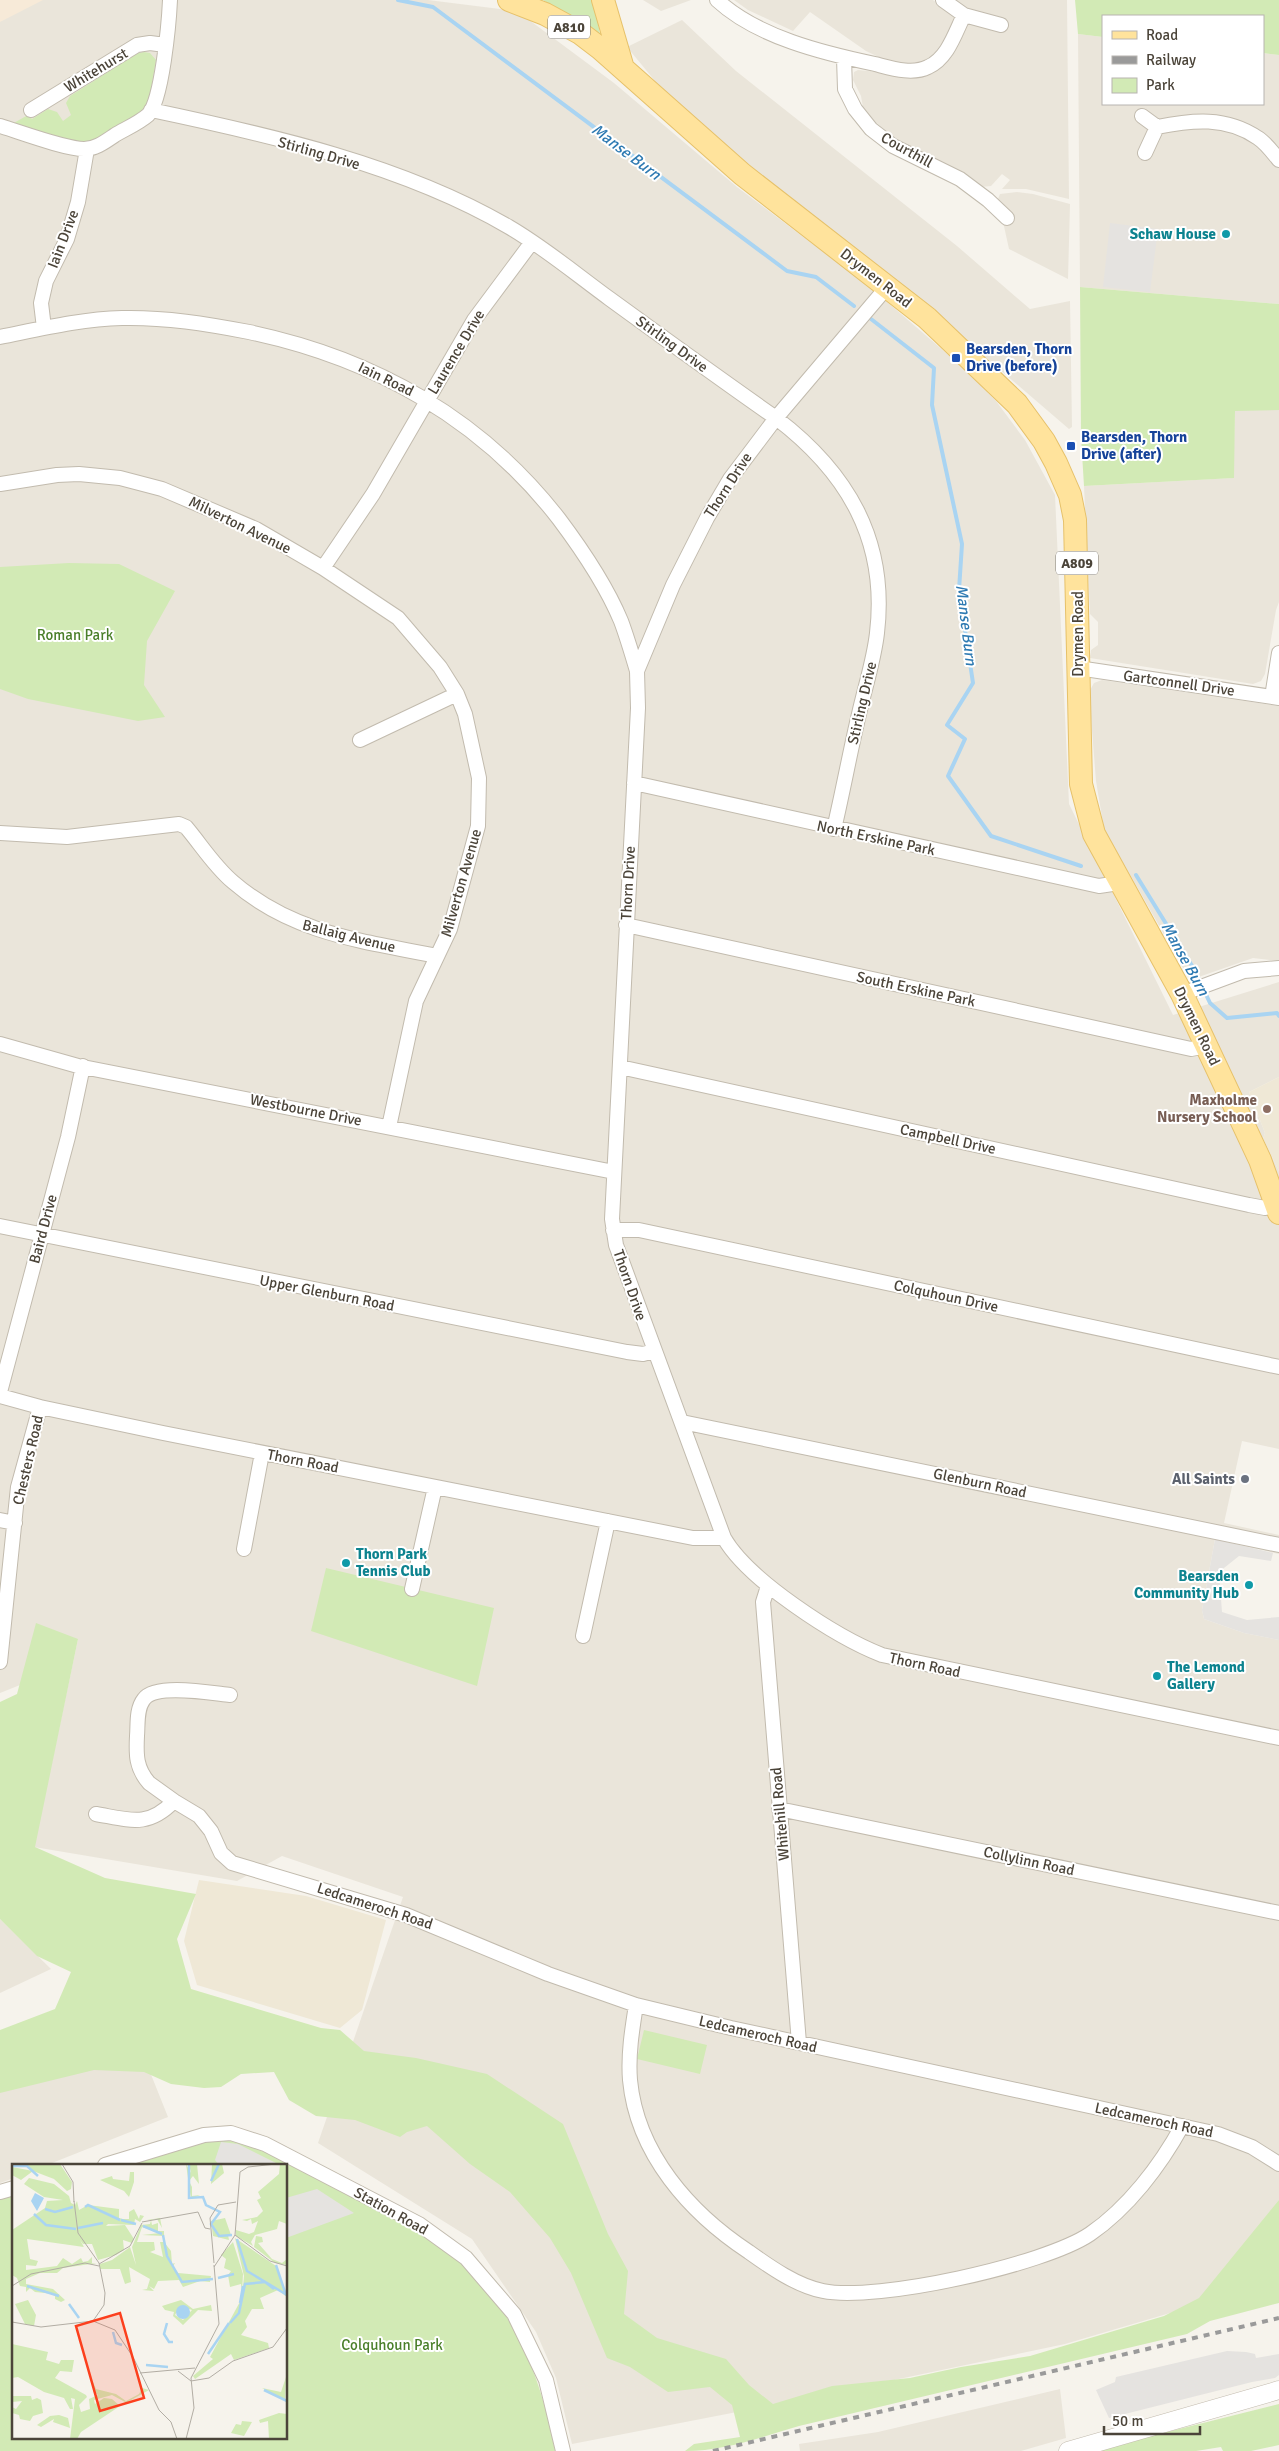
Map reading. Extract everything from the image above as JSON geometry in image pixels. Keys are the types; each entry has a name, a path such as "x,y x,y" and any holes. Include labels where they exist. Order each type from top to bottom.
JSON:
{"main road":[{"name":"A810","path":"509,0 545,14 580,33 622,65"},
{"path":"603,0 622,65"},
{"name":"Drymen Road","path":"622,65 742,174 927,318 1017,404 1044,440 1070,495 1075,520 1081,784 1094,834 1119,883 1188,992 1207,1046 1260,1160 1278,1209"}],"street":[{"path":"0,126 87,149 97,146 144,118 151,110 157,94 170,0"},
{"path":"717,0 746,21 811,49 844,58 914,71 927,68 946,52 964,15"},
{"path":"944,0 964,15 1001,25"},
{"name":"Whitehurst","path":"31,110 137,45 150,43 165,45"},
{"name":"Courthill","path":"844,58 845,88 855,109 871,129 893,146 960,179 988,200 1007,218"},
{"name":"Stirling Drive","path":"151,110 217,124 340,158 390,174 467,205 532,242 776,418 818,453 850,496 871,546 877,577 879,616 877,635 834,829"},
{"path":"1142,116 1156,127 1192,120 1220,121 1258,138 1279,160"},
{"path":"1145,153 1156,127"},
{"name":"Iain Drive","path":"44,328 41,303 46,282 66,239 75,211 87,149"},
{"name":"Laurence Drive","path":"323,568 372,494 474,320 532,242"},
{"name":"Thorn Drive","path":"724,1538 682,1422 654,1352 616,1245 613,1230 614,1172 638,708 637,671 673,585 707,518 730,480 776,418 887,287"},
{"name":"Iain Road","path":"0,337 44,328 121,318 184,321 268,336 343,358 375,372 428,400 457,419 514,467 542,496 591,564 621,622 637,671"},
{"name":"Milverton Avenue","path":"0,484 79,474 120,478 145,483 274,538 323,568 398,618 440,667 465,714 479,778 478,826 450,929 416,1001 390,1127"},
{"path":"1276,697 1279,653"},
{"name":"Gartconnell Drive","path":"1078,668 1276,697"},
{"path":"360,740 456,694"},
{"name":"North Erskine Park","path":"634,783 834,829 1100,886 1119,883"},
{"name":"Ballaig Avenue","path":"0,833 67,837 179,824 186,827 214,864 232,881 259,903 282,916 328,933 437,956"},
{"name":"South Erskine Park","path":"626,925 1191,1049 1207,1046"},
{"path":"1188,992 1207,983 1244,971 1279,968"},
{"name":"Westbourne Drive","path":"0,1044 83,1066 614,1172"},
{"name":"Baird Drive","path":"0,1392 68,1137 83,1066"},
{"name":"Campbell Drive","path":"620,1067 1249,1205 1278,1209"},
{"name":"Upper Glenburn Road","path":"0,1226 627,1352 643,1354 654,1352"},
{"name":"Colquhoun Drive","path":"613,1230 639,1230 1279,1367"},
{"name":"Thorn Road","path":"0,1396 40,1407 693,1538 724,1538 745,1566 768,1586 846,1637 882,1655 1279,1738"},
{"name":"Chesters Road","path":"0,1662 18,1487 40,1407"},
{"name":"Glenburn Road","path":"682,1422 1279,1545"},
{"path":"244,1549 262,1452"},
{"path":"412,1589 435,1487"},
{"path":"0,1520 15,1523"},
{"path":"583,1636 608,1521"},
{"name":"Whitehill Road","path":"768,1586 763,1602 792,1934 799,2043"},
{"name":"Ledcameroch Road","path":"230,1695 165,1690 150,1693 140,1704 136,1757 138,1766 149,1782 174,1802 199,1816 211,1832 221,1853 232,1863 246,1869 378,1905 449,1932 548,1974 636,2005 1235,2139 1279,2164"},
{"path":"96,1814 143,1821 160,1814 174,1802"},
{"name":"Collylinn Road","path":"780,1809 1279,1913"},
{"path":"636,2005 630,2062 634,2101 643,2130 665,2172 679,2192 701,2216 730,2240 761,2261 801,2283 821,2291 852,2293 943,2281 1002,2268 1071,2245 1089,2235 1116,2214 1168,2151 1182,2126"},
{"name":"Station Road","path":"108,2164 204,2135 231,2133 265,2144 419,2224 466,2258 514,2314 546,2380 563,2451"},
{"path":"1068,2451 1279,2390"}],"shaded area":[{"path":"0,0 428,0 517,11 614,83 737,187 871,288 960,365 996,401 1025,440 1055,495 1069,804 1173,1015 1279,982 1279,1077 1249,1092 1265,1133 1263,1139 1279,1171 1279,1449 1242,1441 1224,1523 1279,1535 1279,1554 1215,1539 1202,1610 1204,1619 1244,1633 1279,1640 1279,2200 1265,2249 1187,2308 1065,2344 794,2401 572,2444 556,2378 536,2332 472,2239 318,2143 403,1897 282,1856 237,1881 34,1847 78,1639 20,1685 0,1693"},
{"path":"0,0 43,0 0,22"},
{"path":"643,0 691,0 661,11"},
{"path":"734,0 933,0 954,16 955,24 935,57 917,65 889,62 866,51 810,12 793,31 748,10"},
{"path":"955,0 1067,0 1069,199 1026,189 1002,189 1010,180 1002,174 991,186 981,187 953,168 896,139 864,113 861,96 853,80 854,72 858,70 917,76 971,22 1003,30 1007,20 964,7"},
{"path":"682,20 736,71 957,246 1030,309 1070,301 1072,427 1069,429 893,278 777,188 665,93 627,47"},
{"path":"1078,34 1102,37 1102,105 1264,105 1264,53 1279,55 1279,304 1080,287"},
{"path":"1017,192 1033,194 1070,204 1068,279 1009,249 998,199 1000,194"},
{"path":"1110,223 1158,229 1150,292 1103,287"},
{"path":"1235,410 1279,410 1279,602 1265,674 1261,681 1253,684 1090,658 1091,650 1098,645 1098,622 1090,614 1084,486 1233,478"},
{"path":"1102,680 1279,706 1279,961 1253,958 1190,980 1104,829 1096,781 1089,692 1094,683"},
{"name":"Maxholme Nursery School","path":"1279,1077 1279,1171 1263,1139 1265,1133 1249,1092"},
{"path":"1215,1539 1273,1553 1271,1561 1239,1556 1219,1572 1222,1612 1247,1620 1279,1617 1279,1640 1244,1633 1204,1619 1202,1610"},
{"path":"199,1880 306,1896 386,1920 362,2010 340,2028 197,1985 184,1941"},
{"path":"0,1919 51,1969 0,1993"},
{"path":"144,2057 168,2117 50,2164 12,2164 12,2179 0,2183 0,2084"},
{"path":"221,2142 238,2144 278,2164 218,2164 215,2160"},
{"path":"317,2189 354,2213 288,2237 288,2197"},
{"path":"1227,2351 1255,2354 1256,2358 1279,2354 1279,2375 1275,2378 1109,2418 1096,2390 1115,2382 1116,2377"},
{"path":"1060,2389 1066,2438 1021,2451 800,2451 799,2444 878,2432"}],"green space":[{"path":"543,0 594,0 600,34 597,35"},
{"path":"1075,0 1279,0 1279,55 1264,53 1264,15 1102,15 1102,37 1078,34"},
{"path":"138,53 150,53 156,60 149,101 145,109 94,142 78,143 12,124 28,115 32,119 48,109 57,112 63,121 71,115 66,103 70,96"},
{"path":"1080,287 1279,304 1279,410 1235,411 1234,478 1084,486 1081,437"},
{"name":"Roman Park","path":"69,563 119,564 175,591 147,641 144,685 165,717 138,721 28,699 0,689 0,567"},
{"path":"326,1568 494,1608 477,1686 311,1631"},
{"path":"36,1623 78,1639 35,1847 105,1878 196,1894 177,1939 191,1989 321,2028 340,2030 364,2051 416,2058 487,2074 563,2124 608,2234 628,2271 624,2314 657,2338 726,2359 749,2385 773,2404 832,2386 910,2378 961,2367 1030,2356 1164,2316 1199,2298 1279,2200 1279,2303 1210,2321 1187,2334 799,2426 728,2446 685,2451 694,2444 740,2437 732,2405 710,2387 668,2392 630,2367 607,2358 571,2273 550,2238 510,2192 470,2164 427,2126 407,2132 400,2137 355,2120 316,2116 289,2100 274,2072 241,2074 221,2087 204,2088 171,2084 144,2072 94,2070 0,2093 0,2030 55,2009 71,1972 37,1956 0,1919 0,1702 17,1694"},
{"path":"644,2030 707,2045 700,2074 637,2059"},
{"name":"Colquhoun Park","path":"228,2138 271,2154 414,2230 438,2245 463,2265 484,2287 518,2336 540,2391 555,2451 0,2451 0,2197 12,2194 12,2438 288,2438 288,2164 126,2164 197,2142"},
{"path":"1279,2404 1279,2445 1251,2451 1223,2451 1221,2447 1196,2451 1091,2451"}],"waterway":[{"name":"Manse Burn","path":"398,0 433,7 787,271 816,277 854,306"},
{"name":"Manse Burn","path":"871,319 934,368 932,405 962,544 959,590 973,683 947,725 965,739 948,776 991,836 1081,866"},
{"name":"Manse Burn","path":"1136,875 1194,969 1210,1003 1227,1018 1277,1013 1279,1016"}],"railway":[{"path":"713,2451 1279,2318"}],"place":[{"name":"Schaw House","path":"1226,234"},
{"name":"Bearsden, Thorn Drive (before)","path":"956,358"},
{"name":"Bearsden, Thorn Drive (after)","path":"1071,446"},
{"name":"Maxholme Nursery School","path":"1267,1109"},
{"name":"All Saints","path":"1245,1479"},
{"name":"Thorn Park Tennis Club","path":"346,1563"},
{"name":"Bearsden Community Hub","path":"1249,1585"},
{"name":"The Lemond Gallery","path":"1157,1676"}]}
